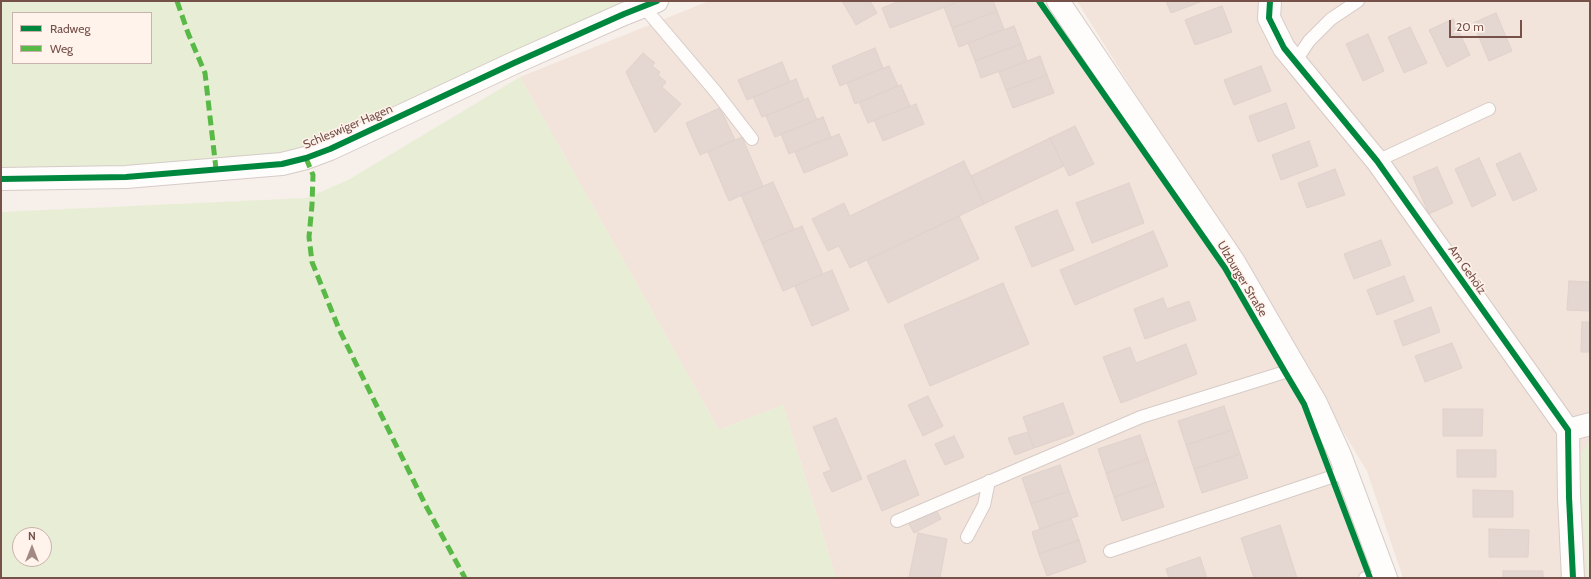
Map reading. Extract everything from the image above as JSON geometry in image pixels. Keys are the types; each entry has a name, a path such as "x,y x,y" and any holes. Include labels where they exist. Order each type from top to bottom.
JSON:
{"street":[{"name":"Ulzburger Straße","path":"1058,1 1234,262 1316,403 1346,472 1386,578"},
{"name":"Am Gehölz","path":"1255,1 1269,10 1284,48 1377,161 1568,430"},
{"name":"Schleswiger Hagen","path":"1,179 126,177 282,164 306,158 330,149 514,64 650,4"},
{"path":"1573,578 1569,497 1568,430 1590,424"}],"lane":[{"path":"1295,62 1309,41 1331,19 1358,1"},
{"path":"650,4 752,140"},
{"path":"1377,161 1489,109"},
{"path":"897,520 1141,417 1285,372 1294,366"},
{"path":"1110,551 1346,472"},
{"path":"967,537 984,505 989,481"},
{"path":"1365,578 1386,578"}],"shaded area":[{"path":"709,1 1035,1 1225,268 1304,404 1370,578 836,578 783,405 719,430 520,77"},
{"path":"1077,1 1590,1 1590,578 1403,578 1367,471 1238,258"}],"green space":[{"path":"1,1 640,1 283,160 1,173"},
{"path":"520,77 719,430 783,405 836,578 1,578 1,212 307,198 348,180"},
{"path":"1590,440 1590,578 1587,578 1580,474 1581,454"}],"building":[{"path":"842,1 870,1 877,13 856,25"},
{"path":"900,1 961,1 890,28 882,8"},
{"path":"961,1 993,1 997,11 952,28 944,7"},
{"path":"1166,1 1203,1 1171,13"},
{"path":"1222,6 1232,32 1195,45 1185,20"},
{"path":"997,11 1004,29 959,47 952,28"},
{"path":"1496,13 1512,51 1489,61 1473,23"},
{"path":"1453,19 1470,55 1447,67 1429,30"},
{"path":"1014,26 1021,44 975,61 968,43"},
{"path":"1410,27 1427,63 1404,73 1388,37"},
{"path":"1368,34 1384,71 1363,81 1346,44"},
{"path":"1021,44 1027,61 981,78 975,61"},
{"path":"875,48 883,68 840,86 832,66"},
{"path":"643,53 655,63 652,66 660,72 658,75 666,82 662,87 681,104 655,133 626,72"},
{"path":"1040,56 1047,75 1006,90 999,72"},
{"path":"782,62 790,82 747,100 738,80"},
{"path":"889,66 898,86 855,104 847,83"},
{"path":"1261,66 1271,91 1234,105 1224,80"},
{"path":"1047,75 1054,93 1013,108 1006,90"},
{"path":"796,79 804,100 762,117 753,97"},
{"path":"901,85 910,106 868,123 859,102"},
{"path":"808,98 817,120 775,137 766,116"},
{"path":"1286,103 1295,128 1258,142 1249,116"},
{"path":"916,104 924,124 883,141 874,120"},
{"path":"720,108 735,140 700,155 686,123"},
{"path":"823,117 831,137 789,154 781,134"},
{"path":"1075,126 1094,164 1069,176 1050,138"},
{"path":"839,134 848,155 804,173 795,152"},
{"path":"742,137 763,186 729,201 708,152"},
{"path":"1050,138 1064,166 984,204 971,176"},
{"path":"1309,141 1318,166 1281,180 1272,155"},
{"path":"1520,153 1537,190 1513,201 1496,164"},
{"path":"1479,158 1496,195 1472,207 1455,169"},
{"path":"964,161 984,204 850,268 839,246 828,251 812,219 844,203 850,216"},
{"path":"1437,167 1453,203 1429,214 1413,177"},
{"path":"1335,169 1345,195 1307,208 1298,183"},
{"path":"773,182 794,229 762,243 741,195"},
{"path":"1129,183 1144,223 1092,243 1076,203"},
{"path":"1057,210 1074,250 1032,267 1015,227"},
{"path":"959,216 979,259 888,303 867,260"},
{"path":"802,226 823,274 783,291 762,243"},
{"path":"1153,231 1168,266 1075,305 1060,270"},
{"path":"1381,240 1391,265 1354,279 1344,254"},
{"path":"832,270 849,310 812,326 795,286"},
{"path":"1404,276 1414,301 1377,315 1367,290"},
{"path":"1569,281 1590,282 1590,311 1567,310"},
{"path":"1003,283 1029,344 930,386 904,325"},
{"path":"1163,298 1167,309 1189,301 1196,320 1145,339 1134,309"},
{"path":"1431,307 1440,332 1403,346 1394,321"},
{"path":"1582,322 1590,322 1590,352 1581,352"},
{"path":"1452,343 1462,368 1425,382 1415,356"},
{"path":"1186,344 1197,374 1121,403 1103,357 1130,347 1136,363"},
{"path":"928,396 943,426 923,436 908,405"},
{"path":"1063,403 1074,434 1034,448 1023,417"},
{"path":"1224,406 1232,430 1186,445 1178,421"},
{"path":"1443,409 1483,409 1482,436 1443,436"},
{"path":"836,418 862,479 832,492 823,473 831,470 813,427"},
{"path":"1232,430 1240,454 1194,469 1186,445"},
{"path":"1028,432 1034,448 1015,455 1008,438"},
{"path":"1140,435 1148,459 1106,473 1098,449"},
{"path":"954,436 964,457 945,465 935,444"},
{"path":"1457,450 1496,450 1496,477 1457,477"},
{"path":"1240,454 1248,478 1202,493 1194,469"},
{"path":"1148,459 1156,483 1114,497 1106,473"},
{"path":"905,460 919,495 882,511 867,476"},
{"path":"1060,465 1069,491 1031,504 1022,478"},
{"path":"1156,483 1164,507 1122,521 1114,497"},
{"path":"1473,490 1513,491 1513,517 1473,517"},
{"path":"1069,491 1078,516 1040,529 1031,504"},
{"path":"934,506 941,519 914,533 907,520"},
{"path":"1071,518 1079,540 1039,554 1032,532"},
{"path":"1280,525 1297,578 1254,578 1241,538"},
{"path":"1489,529 1529,530 1528,557 1489,557"},
{"path":"918,533 947,539 940,578 909,578"},
{"path":"1079,540 1086,562 1047,576 1039,554"},
{"path":"1200,557 1207,578 1169,578 1166,569"},
{"path":"1503,571 1543,571 1543,578 1503,578"}],"marked path":[{"path":"177,1 188,33 205,73 216,169"},
{"path":"306,158 313,175 309,237 312,262 339,329 426,506 465,578"}],"cycle path":[{"path":"1,179 126,177 282,164 306,158 330,149 514,63 657,1"},
{"path":"1039,1 1225,268 1304,404 1370,578"},
{"path":"1270,1 1269,18 1284,48 1377,161 1568,430 1569,497 1573,578"}]}
